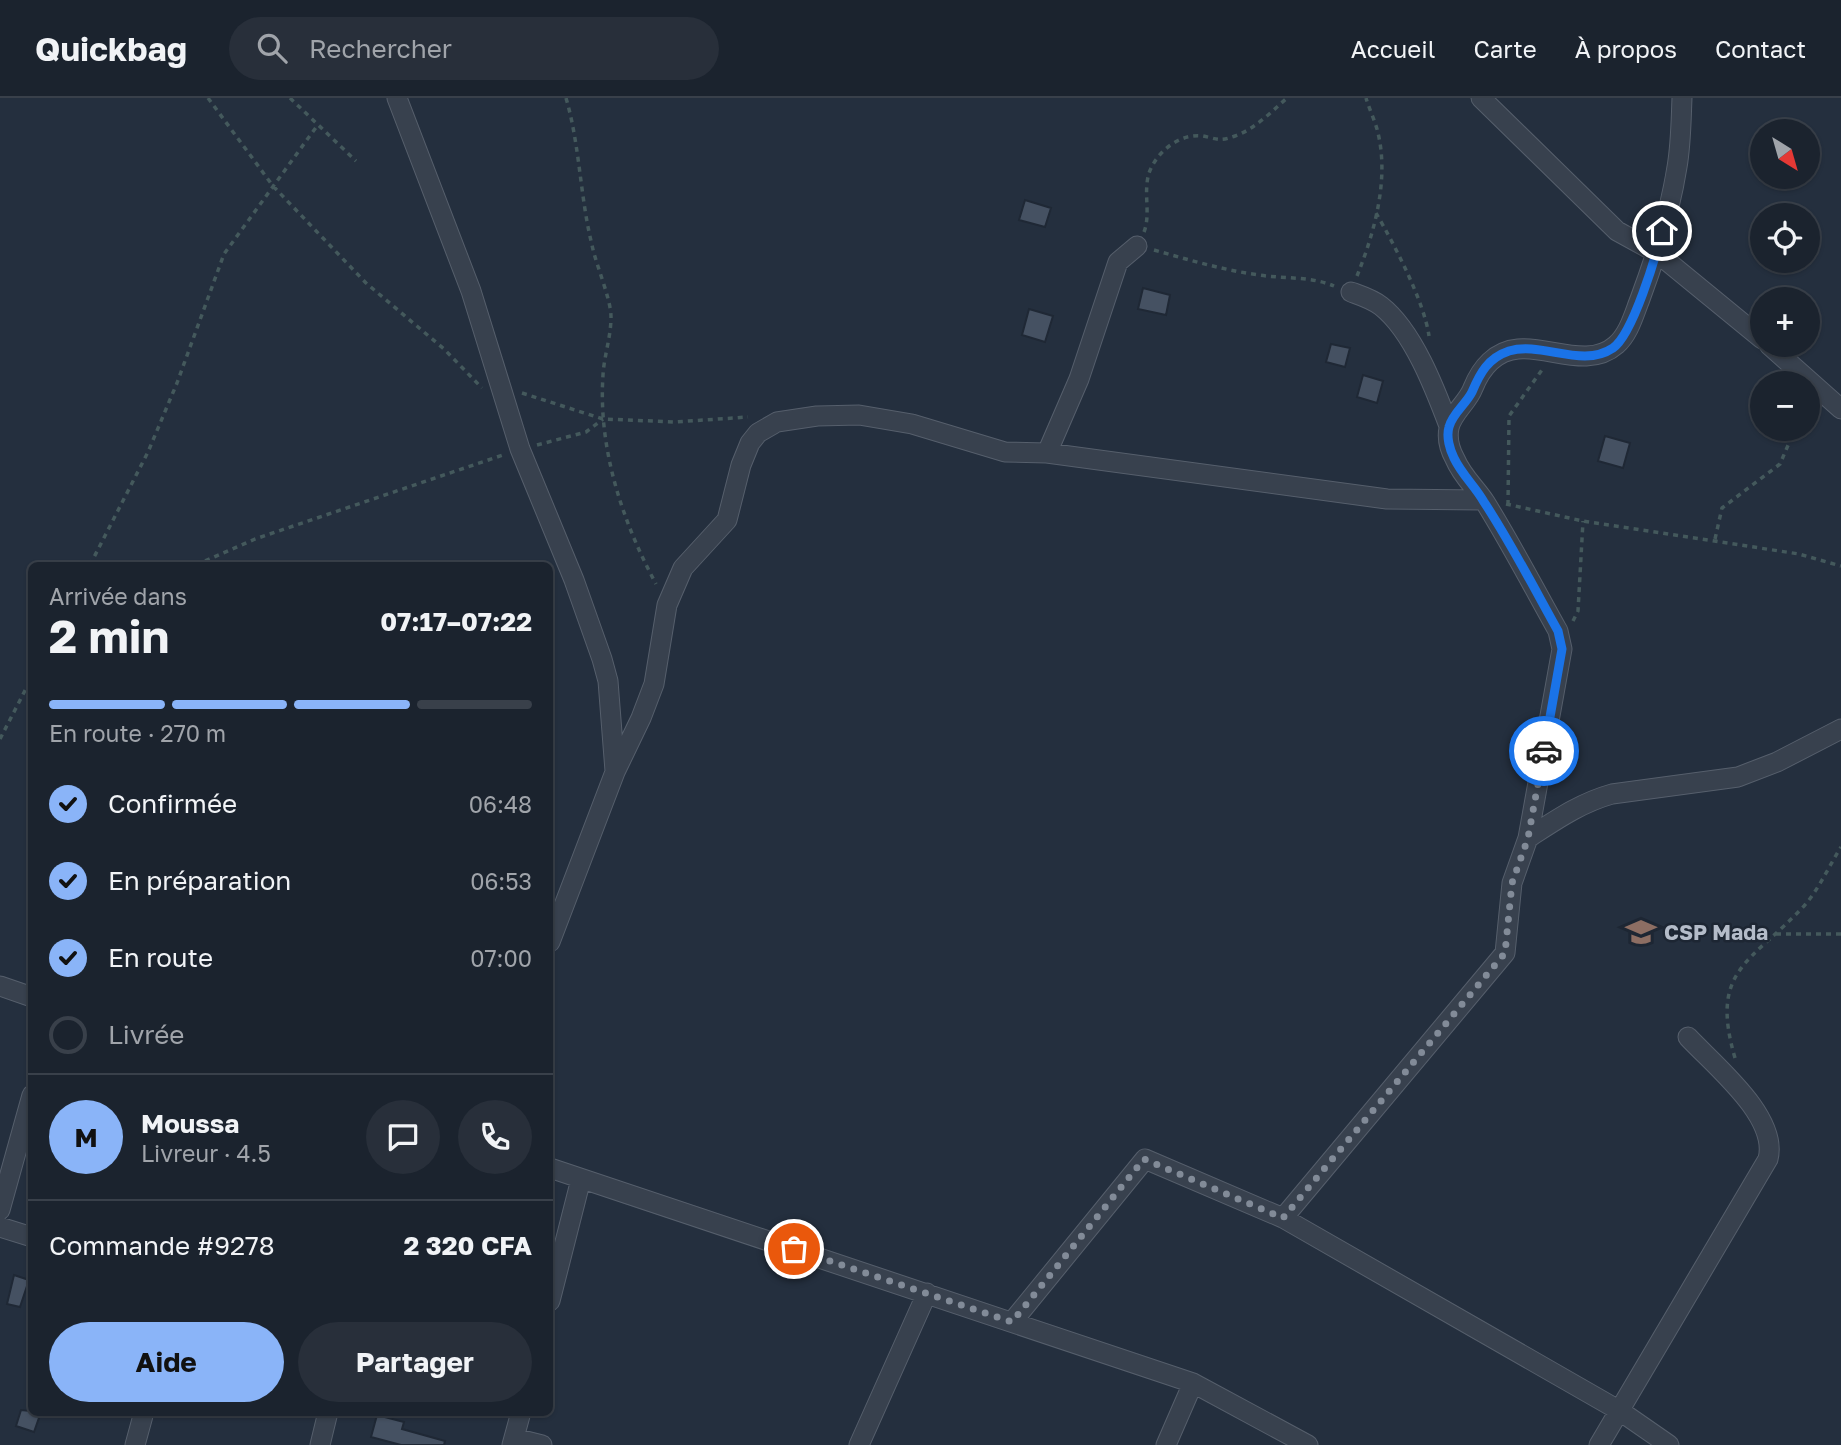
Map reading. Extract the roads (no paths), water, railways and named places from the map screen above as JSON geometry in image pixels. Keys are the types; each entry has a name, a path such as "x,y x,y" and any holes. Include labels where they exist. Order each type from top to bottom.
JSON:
{"street":[{"path":"397,98 471,292 494,392 574,580 602,659 608,681 615,772"},
{"path":"1481,98 1617,231 1657,253 1750,328"},
{"path":"1449,426 1470,396 1477,379 1490,361 1500,354 1518,349 1553,354 1599,354 1611,350 1619,343 1630,324 1657,253 1677,166 1682,98"},
{"path":"1047,453 1079,379 1118,262 1137,246"},
{"path":"1283,1218 1505,953 1512,883 1528,838 1562,649 1558,631 1483,500 1462,475 1453,456 1448,439 1449,426 1433,383 1406,337 1384,308 1373,300 1351,292"},
{"path":"1782,357 1841,409"},
{"path":"553,934 615,772 654,684 667,605 683,568 727,520 741,465 750,443 758,433 777,422 817,416 859,415 912,424 1005,452 1047,453 1387,499 1483,500"},
{"path":"1528,838 1568,811 1592,800 1612,794 1738,777 1777,762 1841,729"},
{"path":"0,986 28,996"},
{"path":"1599,1445 1771,1149 1765,1126 1756,1109 1688,1038"},
{"path":"0,1210 28,1109"},
{"path":"1012,1322 1144,1159 1283,1218 1620,1411 1669,1445"},
{"path":"553,1169 1192,1382 1308,1445"},
{"path":"553,1289 581,1179"},
{"path":"0,1227 28,1236"},
{"path":"859,1445 927,1293"},
{"path":"1166,1445 1192,1382"},
{"path":"135,1445 143,1416"},
{"path":"320,1445 327,1416"},
{"path":"520,1416 513,1442 542,1445"}],"place":[{"name":"CSP Mada","path":"1641,932"}]}
